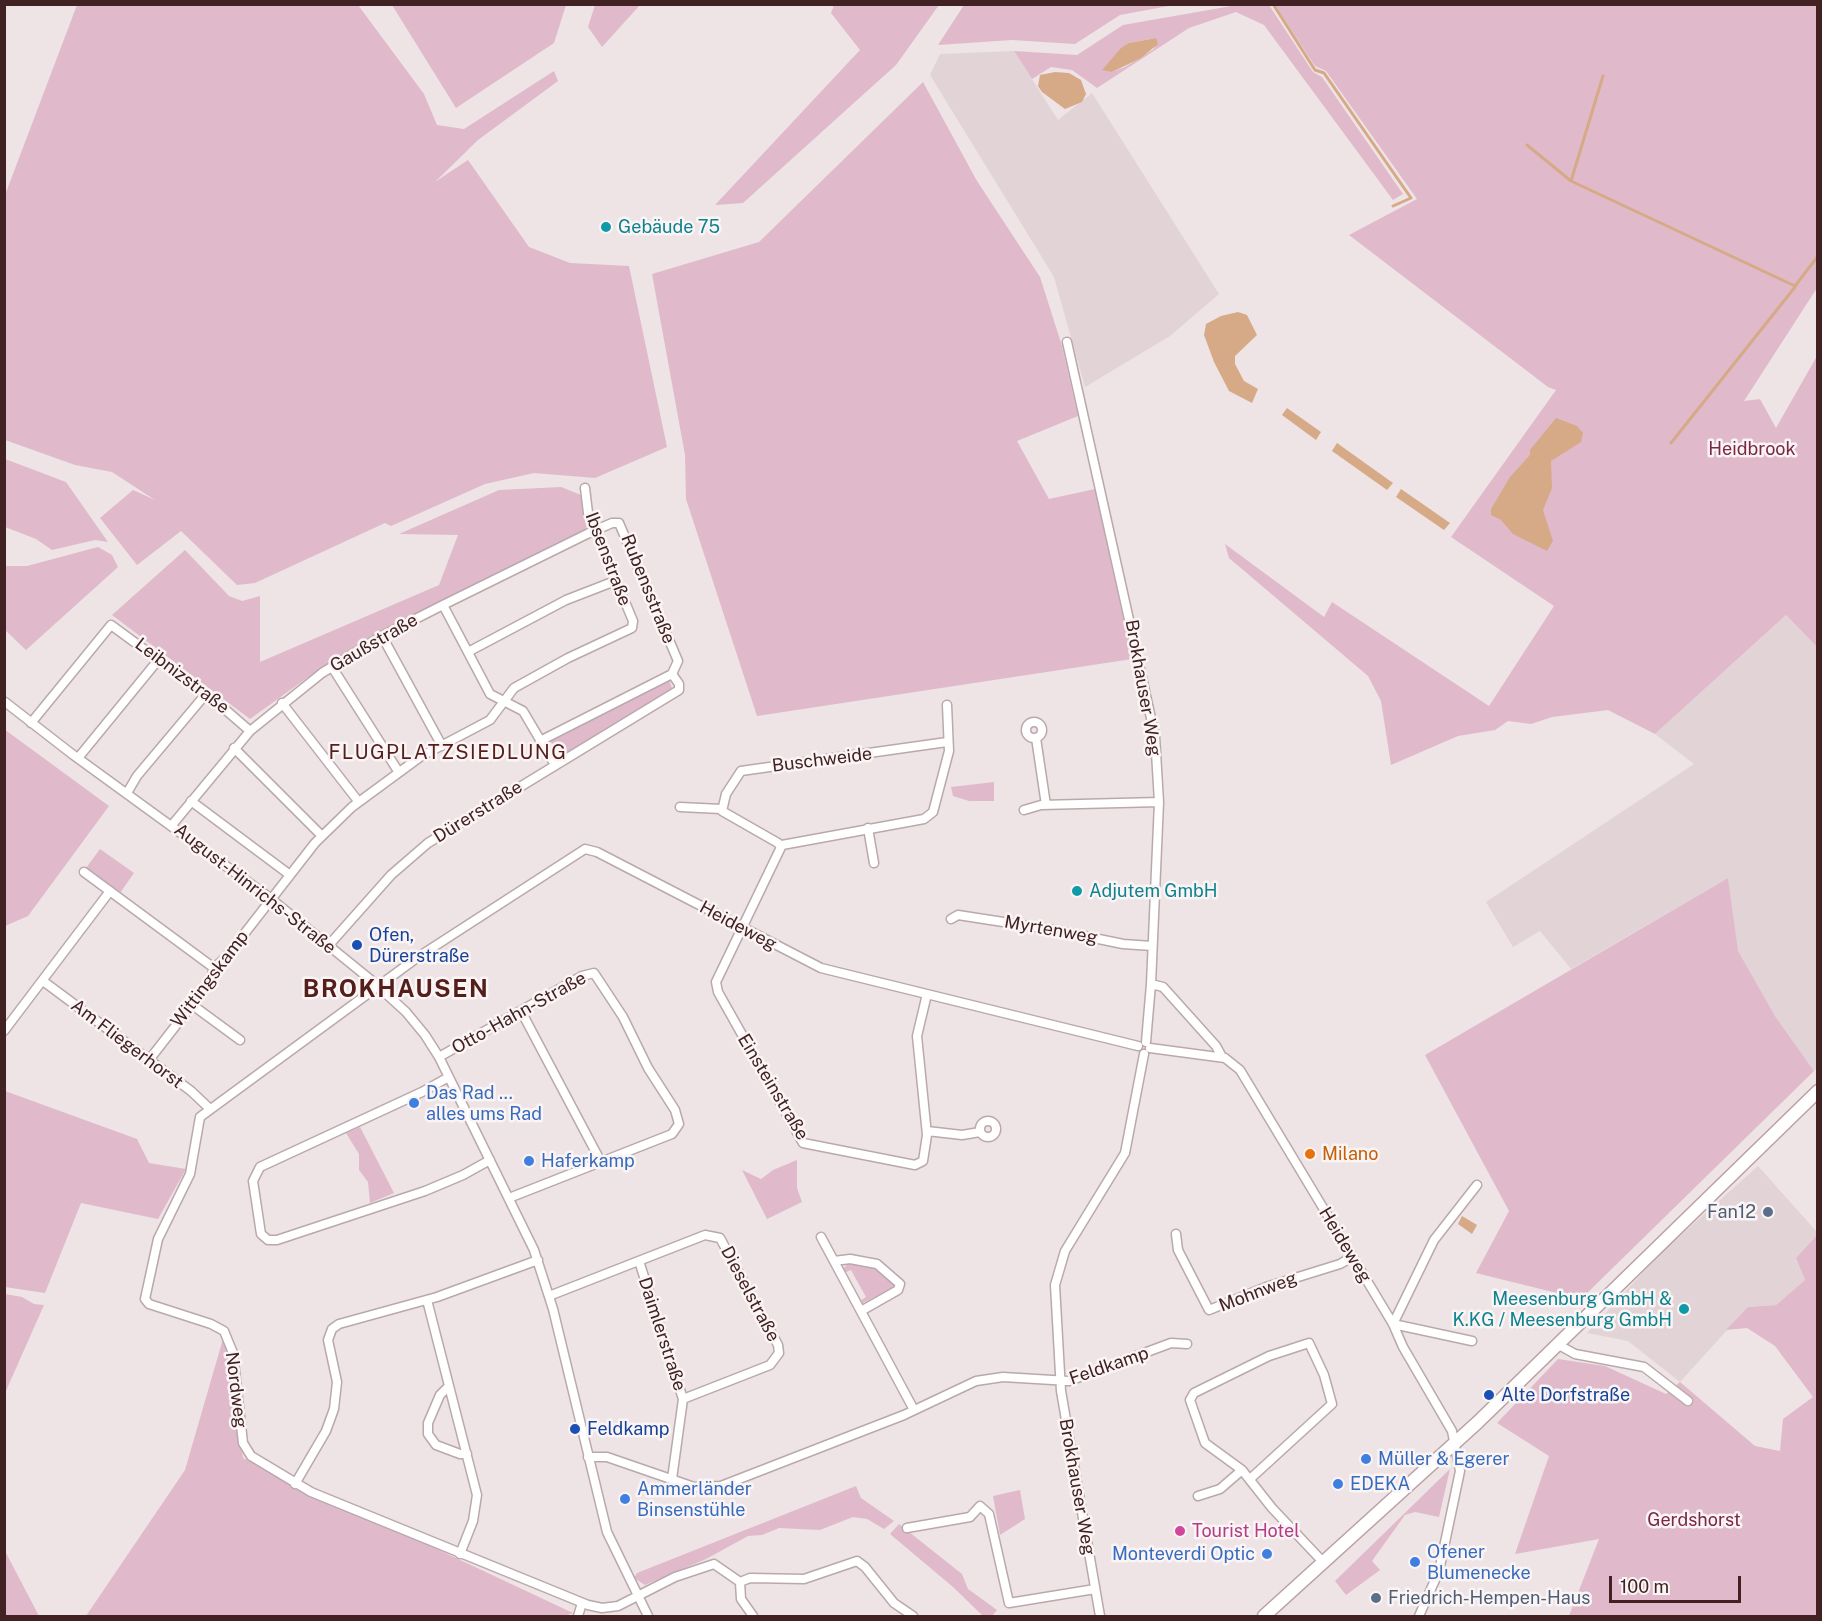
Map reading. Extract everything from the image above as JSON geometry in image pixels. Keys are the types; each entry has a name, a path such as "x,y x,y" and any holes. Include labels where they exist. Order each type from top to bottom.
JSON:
{"street":[{"name":"Brokhauser Weg","path":"1067,342 1155,736 1159,802 1151,984 1145,1048 1125,1153 1059,1265 1055,1285 1060,1382 1100,1617"},
{"name":"Ibsenstraße","path":"585,489 588,513 633,621 632,628"},
{"name":"Gaußstraße","path":"172,825 250,730 282,703 332,667 382,636 443,604 596,530 620,523"},
{"name":"Rubensstraße","path":"620,523 678,661 672,674 680,688"},
{"path":"468,652 566,600 615,581"},
{"path":"443,604 490,694 504,704 523,711 555,765"},
{"name":"Leibnizstraße","path":"30,723 111,625 159,659 250,730"},
{"name":"Wittingskamp","path":"149,1060 209,983 214,968 227,956 270,898 322,836 358,801 398,771 490,720 514,688 568,658 632,628"},
{"path":"382,636 442,746"},
{"path":"78,758 159,659"},
{"path":"332,667 398,771"},
{"path":"540,741 672,674"},
{"name":"Dürerstraße","path":"328,946 391,875 428,843 674,694 680,688"},
{"path":"127,793 205,695"},
{"name":"August-Hinrichs-Straße","path":"5,702 30,723 270,898 379,987 411,1018 438,1057 538,1260 549,1296 607,1532 648,1617"},
{"path":"282,703 358,801"},
{"path":"781,847 786,844 924,819 933,812 949,751 947,742 950,730 947,705"},
{"path":"1036,738 1046,805"},
{"name":"Buschweide","path":"721,809 726,794 741,771 947,742"},
{"path":"234,748 322,836"},
{"path":"190,801 290,875"},
{"path":"1024,810 1046,805 1159,802"},
{"path":"680,807 721,809 781,847 780,854 742,928"},
{"path":"868,828 874,863"},
{"name":"Heideweg","path":"379,987 418,957 585,849 597,852 821,968 1145,1048 1221,1057 1232,1062 1242,1073 1403,1341 1403,1347 1452,1431 1455,1444"},
{"path":"84,872 214,968"},
{"path":"4,1031 110,891"},
{"name":"Myrtenweg","path":"951,919 958,915 1055,930 1123,944 1152,946"},
{"name":"Einsteinstraße","path":"742,928 718,975 717,990 803,1143 918,1165 923,1159 927,1131 917,1036 927,994"},
{"name":"Otto-Hahn-Straße","path":"438,1057 582,976 592,973 597,975 629,1028 651,1075 675,1110 679,1124 674,1133 577,1173 529,1188 509,1198"},
{"name":"Am Fliegerhorst","path":"43,981 210,1108"},
{"name":"Heideweg","path":"1151,984 1163,987 1216,1046 1221,1057"},
{"name":"Nordweg","path":"379,987 210,1108 198,1123 189,1176 158,1239 145,1299 149,1304 211,1324 224,1331 233,1353 243,1446 255,1458 296,1484 582,1603 610,1608 637,1597 643,1591 710,1564 721,1567 740,1582"},
{"path":"191,1004 240,1040"},
{"path":"521,1011 602,1162"},
{"path":"447,1078 422,1092 260,1167 255,1173 253,1183 261,1234 268,1240 277,1240 425,1191 463,1175 490,1160"},
{"path":"1264,1617 1455,1444 1818,1091"},
{"path":"927,1131 962,1135 980,1132"},
{"path":"1472,1341 1393,1324 1434,1240 1477,1185"},
{"name":"Mohnweg","path":"1176,1234 1178,1250 1209,1310 1266,1287 1340,1264 1352,1257"},
{"name":"Dieselstraße","path":"549,1296 705,1235 718,1237 724,1244 778,1345 778,1356 773,1364 683,1399"},
{"path":"821,1237 914,1410"},
{"path":"834,1261 850,1259 877,1264 900,1284 898,1290 861,1311"},
{"path":"296,1484 326,1431 334,1409 337,1382 328,1343 330,1331 339,1324 426,1300 538,1260"},
{"name":"Daimlerstraße","path":"639,1261 683,1399 672,1479"},
{"path":"426,1300 476,1490 476,1506 460,1554"},
{"name":"Feldkamp","path":"588,1457 607,1457 698,1487 726,1485 985,1379 1003,1377 1060,1382 1078,1379 1172,1343 1186,1344"},
{"path":"1250,1479 1332,1404 1324,1375 1308,1343 1269,1356 1191,1396 1196,1421 1205,1443 1242,1470 1272,1508 1324,1563"},
{"path":"1557,1344 1575,1354 1644,1366 1688,1401"},
{"path":"449,1386 442,1391 428,1424 428,1436 436,1445 460,1454 467,1454"},
{"path":"1419,1617 1436,1582 1444,1551 1460,1471 1455,1444"},
{"path":"1198,1496 1220,1488 1242,1470"},
{"path":"907,1528 970,1517 980,1506 989,1514 1009,1603 1095,1589"},
{"path":"753,1617 741,1599 740,1582 750,1578 807,1578 857,1561 865,1566 894,1603 913,1617"},
{"path":"578,1617 582,1603"}],"shaded area":[{"path":"1156,38 1158,44 1141,58 1112,72 1102,70 1121,48 1129,43"},
{"path":"1014,51 1058,120 1092,93 1219,294 1170,336 1085,387 1054,277 930,75 940,54"},
{"path":"1055,72 1069,73 1081,80 1086,94 1082,102 1065,109 1042,92 1038,86 1040,75"},
{"path":"1238,312 1247,315 1257,335 1235,356 1235,364 1244,381 1258,389 1252,403 1229,391 1214,362 1204,335 1206,324 1221,316"},
{"path":"1287,408 1321,432 1316,440 1282,415"},
{"path":"1556,418 1577,426 1583,433 1581,442 1551,461 1552,488 1543,510 1553,541 1547,551 1513,534 1501,520 1491,515 1491,509 1510,477 1530,455 1530,450"},
{"path":"1337,443 1393,483 1387,490 1332,451"},
{"path":"1401,489 1450,523 1444,530 1396,497"},
{"path":"1786,615 1817,647 1818,1067 1814,1071 1775,1016 1737,951 1728,878 1571,969 1540,931 1513,947 1486,902 1694,764 1655,734"},
{"path":"1758,1166 1817,1232 1817,1235 1796,1258 1805,1280 1776,1305 1748,1307 1680,1382 1628,1341 1587,1333 1661,1253"},
{"path":"1462,1216 1477,1225 1472,1234 1458,1224"}],"green space":[{"path":"595,4 640,5 602,47 588,27"},
{"path":"77,5 358,5 424,94 437,125 464,129 554,71 558,81 478,140 435,182 468,160 529,247 570,263 629,266 667,447 595,478 534,473 485,484 391,526 385,523 255,583 237,585 181,531 137,565 100,518 133,490 155,500 112,472 75,465 5,440 5,195"},
{"path":"392,5 566,5 554,43 456,108"},
{"path":"834,5 939,5 896,65 743,203 715,205 860,50 831,13"},
{"path":"964,5 1174,5 1120,15 1075,44 1012,40 938,45"},
{"path":"1237,5 1269,5 1313,72 1322,77 1403,194 1393,200 1264,25 1236,12 1189,28 1097,88 1072,70 1051,67 1032,79 1014,51 1077,55 1123,25","holes":["1156,38 1154,49 1125,67 1112,72 1103,69 1129,43"]},
{"name":"Heidbrook","path":"1275,5 1817,5 1817,288 1744,401 1760,399 1776,428 1817,356 1817,647 1786,615 1655,734 1608,710 1552,717 1531,724 1508,721 1495,730 1458,736 1391,765 1381,701 1368,676 1229,558 1225,544 1324,617 1332,602 1489,706 1554,606 1451,537 1556,390 1548,387 1349,235 1417,199 1326,71 1315,66"},
{"path":"923,82 977,181 1040,277 1062,346 1078,416 1017,441 1049,499 1095,489 1132,659 757,716 686,499 685,455 652,274 759,242"},
{"path":"5,459 66,482 108,542 95,540 52,550 36,539 5,527"},
{"path":"561,487 581,495 587,530 439,603 311,675 250,719 112,615 185,550 229,596 242,601 260,596 260,662 439,585 458,535 399,534 499,490"},
{"path":"98,547 112,555 118,567 26,650 5,630 5,566 27,566"},
{"path":"669,680 672,688 666,693 559,758 549,738"},
{"path":"4,729 109,806 28,916 5,926"},
{"path":"994,782 994,801 969,801 953,796 951,787"},
{"path":"100,849 134,873 120,893 86,868"},
{"path":"1728,878 1738,951 1775,1016 1814,1071 1581,1299 1476,1273 1509,1211 1425,1055"},
{"path":"5,1091 137,1139 149,1163 186,1169 158,1219 81,1203 45,1293 5,1287"},
{"path":"360,1127 394,1193 370,1203 368,1182 359,1170 359,1154 346,1133"},
{"path":"797,1160 797,1188 802,1202 767,1219 742,1170 761,1179 773,1170"},
{"name":"Gerdshorst","path":"1817,1235 1817,1616 1569,1616 1599,1539 1515,1554 1549,1456 1497,1423 1558,1359 1605,1366 1666,1394 1680,1382 1755,1446 1780,1451 1783,1419 1813,1397 1775,1346 1747,1328 1726,1330 1748,1307 1776,1305 1805,1280 1796,1258"},
{"path":"849,1262 876,1268 895,1284 894,1287 861,1304 860,1301 866,1297 851,1270 844,1273 843,1269"},
{"path":"5,1294 44,1305 5,1393"},
{"path":"225,1332 243,1458 573,1613 565,1616 86,1616 185,1470"},
{"path":"1450,1469 1439,1517 1415,1512 1405,1515 1372,1561 1380,1570 1346,1595 1335,1581"},
{"path":"856,1486 861,1498 894,1521 884,1529 867,1519 853,1517 820,1530 779,1528 762,1535 748,1536 706,1559 645,1585 634,1578 637,1573"},
{"path":"1020,1490 1025,1519 1000,1535 993,1496"},
{"path":"899,1524 962,1574 968,1589 997,1610 992,1616 983,1616 953,1587 890,1534"},
{"path":"5,1551 39,1616 5,1616"}],"waterway":[{"path":"1273,4 1315,70 1324,73 1411,198 1393,206"},
{"path":"1571,181 1603,76"},
{"path":"1527,145 1571,181 1795,286 1818,256"},
{"path":"1671,443 1795,287"}],"place":[{"name":"Gebäude 75","path":"606,227"},
{"name":"Adjutem GmbH","path":"1077,891"},
{"name":"Ofen, Dürerstraße","path":"357,945"},
{"name":"Das Rad ... alles ums Rad","path":"414,1103"},
{"name":"Milano","path":"1310,1154"},
{"name":"Haferkamp","path":"529,1161"},
{"name":"Fan12","path":"1768,1212"},
{"name":"Meesenburg GmbH & K.KG / Meesenburg GmbH","path":"1684,1309"},
{"name":"Alte Dorfstraße","path":"1489,1395"},
{"name":"Feldkamp","path":"575,1429"},
{"name":"Müller & Egerer","path":"1366,1459"},
{"name":"EDEKA","path":"1338,1484"},
{"name":"Ammerländer Binsenstühle","path":"625,1499"},
{"name":"Tourist Hotel","path":"1180,1531"},
{"name":"Monteverdi Optic","path":"1267,1554"},
{"name":"Ofener Blumenecke","path":"1415,1562"},
{"name":"Friedrich-Hempen-Haus","path":"1376,1598"}],"district":[{"name":"FLUGPLATZSIEDLUNG","path":"448,753"},
{"name":"BROKHAUSEN","path":"396,990"}]}
